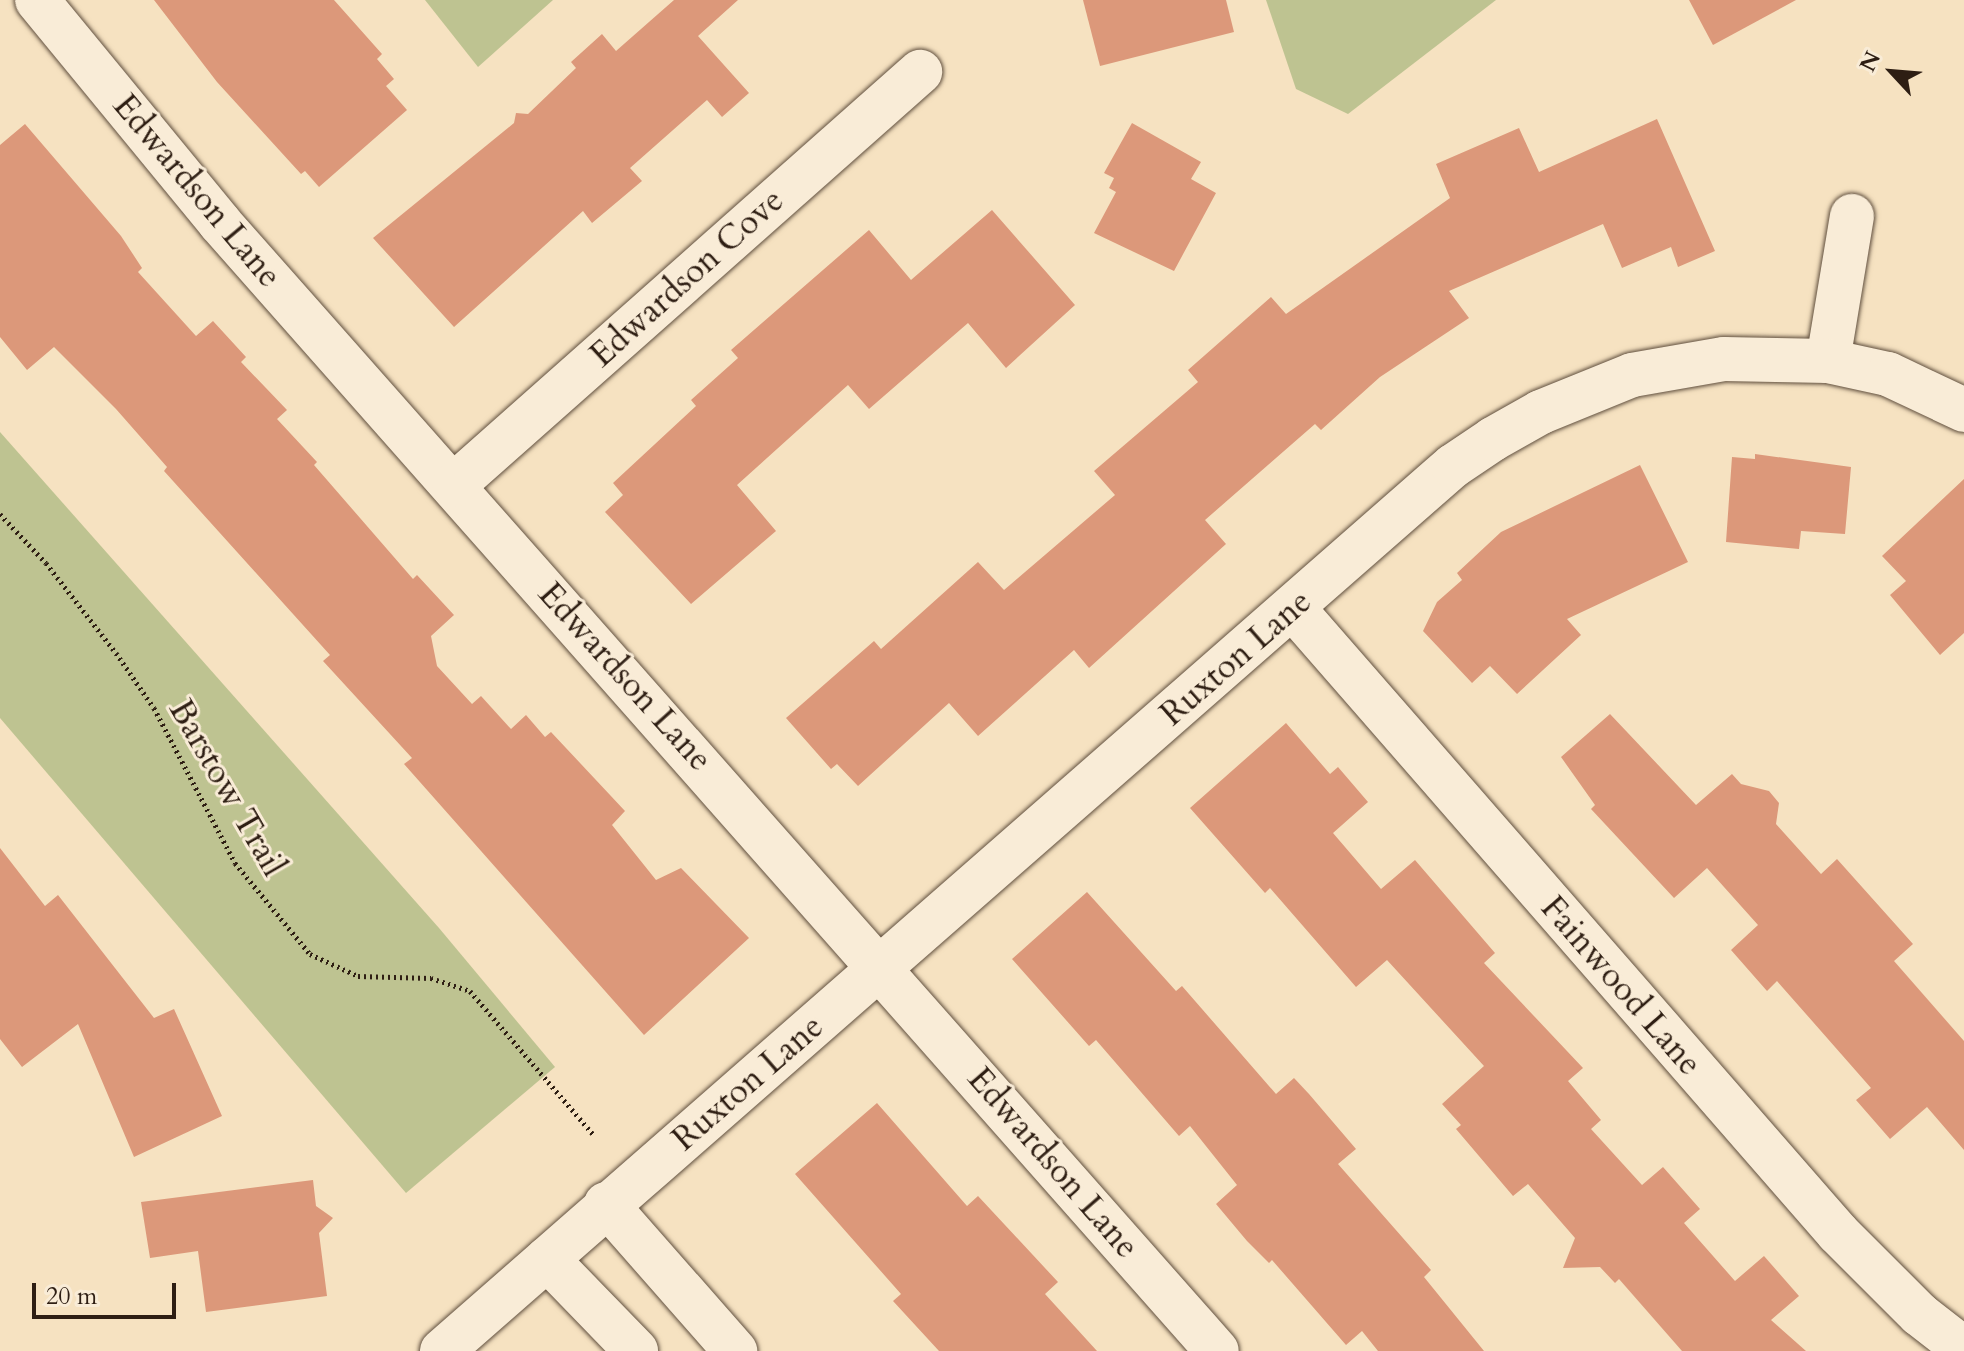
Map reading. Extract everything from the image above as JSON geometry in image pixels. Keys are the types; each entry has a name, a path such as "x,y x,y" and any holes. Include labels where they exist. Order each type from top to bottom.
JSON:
{"street":[{"name":"Edwardson Lane","path":"37,0 220,223 883,968 1217,1351"},
{"name":"Edwardson Cove","path":"454,485 920,72"},
{"path":"1828,361 1852,216"},
{"name":"Ruxton Lane","path":"442,1351 606,1204 883,968 1453,466 1541,412 1632,375 1677,364 1773,357 1828,361 1888,374 1964,410"},
{"name":"Fainwood Lane","path":"1293,608 1838,1233 1919,1314 1964,1349"},
{"path":"606,1204 735,1351"},
{"path":"547,1259 636,1351"}],"path":[{"name":"Barstow Trail","path":"0,514 46,563 116,653 154,708 235,863 310,954 358,976 431,978 470,991 594,1135"}],"green space":[{"path":"425,0 553,0 478,67"},
{"path":"1266,0 1496,0 1348,114 1296,89"},
{"path":"0,432 439,928 555,1067 406,1193 0,718"}],"building":[{"path":"154,0 334,0 382,54 377,59 394,79 386,86 407,110 319,187 305,171 301,174 217,82"},
{"path":"674,0 738,0 698,36 749,93 722,117 707,100 630,168 642,181 592,223 583,211 454,327 373,238 514,123 516,113 528,114 576,68 571,62 602,34 616,51"},
{"path":"1083,0 1226,0 1234,32 1100,66"},
{"path":"1689,0 1796,0 1713,45"},
{"path":"1657,119 1715,251 1678,267 1671,247 1622,268 1603,224 1449,291 1469,318 1380,377 1321,430 1315,424 1205,520 1226,544 1089,668 1074,650 978,736 949,703 858,786 837,764 831,769 786,718 874,641 881,649 978,562 1004,590 1115,495 1094,471 1198,382 1188,370 1271,297 1286,314 1450,198 1436,164 1519,128 1539,172"},
{"path":"1132,123 1201,162 1191,179 1216,193 1174,271 1094,233 1116,192 1109,188 1114,178 1104,173"},
{"path":"25,124 121,236 142,268 138,272 196,336 213,321 246,357 241,362 287,410 277,419 317,462 314,465 413,579 417,575 454,615 431,636 437,666 472,704 481,696 511,729 526,715 545,737 551,732 625,811 612,825 656,880 681,868 749,938 644,1035 404,764 412,758 323,661 330,655 164,471 167,467 116,409 54,347 27,370 0,337 0,145"},
{"path":"992,210 1075,305 1006,368 968,323 869,409 848,385 737,485 776,531 691,604 605,512 623,495 613,483 696,406 691,400 738,358 731,350 869,230 911,280"},
{"path":"1755,454 1851,467 1845,534 1801,531 1799,549 1726,542 1732,457 1755,459"},
{"path":"1640,465 1688,562 1567,619 1581,635 1517,694 1490,666 1472,683 1423,631 1437,602 1462,580 1457,573 1501,532"},
{"path":"1964,479 1964,633 1940,655 1890,595 1906,581 1882,556"},
{"path":"1610,714 1696,805 1732,774 1741,784 1769,791 1779,803 1776,824 1821,874 1837,859 1913,944 1894,961 1964,1041 1964,1150 1927,1107 1890,1139 1856,1100 1871,1088 1777,981 1767,991 1731,950 1758,925 1707,868 1674,898 1591,809 1595,805 1561,757"},
{"path":"1286,723 1330,774 1338,767 1368,802 1333,833 1381,889 1415,860 1495,953 1484,963 1583,1068 1568,1081 1601,1120 1591,1129 1642,1185 1663,1167 1700,1209 1684,1223 1735,1281 1764,1256 1799,1296 1771,1320 1806,1351 1682,1351 1619,1279 1615,1283 1600,1267 1563,1268 1575,1238 1528,1184 1513,1196 1456,1129 1461,1125 1442,1104 1484,1066 1387,960 1356,987 1270,888 1265,893 1190,808"},
{"path":"0,848 45,906 58,895 154,1018 174,1009 222,1116 134,1157 78,1024 22,1067 0,1039"},
{"path":"1087,892 1176,991 1182,986 1276,1094 1294,1078 1309,1094 1356,1149 1338,1164 1431,1270 1424,1277 1484,1351 1378,1351 1362,1331 1346,1345 1272,1260 1269,1263 1247,1241 1216,1204 1237,1185 1190,1126 1179,1136 1096,1040 1089,1046 1012,959"},
{"path":"877,1103 967,1206 978,1196 1058,1282 1045,1294 1097,1351 939,1351 893,1301 901,1294 795,1174"},
{"path":"313,1180 316,1206 333,1218 319,1233 327,1296 206,1312 198,1251 150,1258 141,1202"}]}
